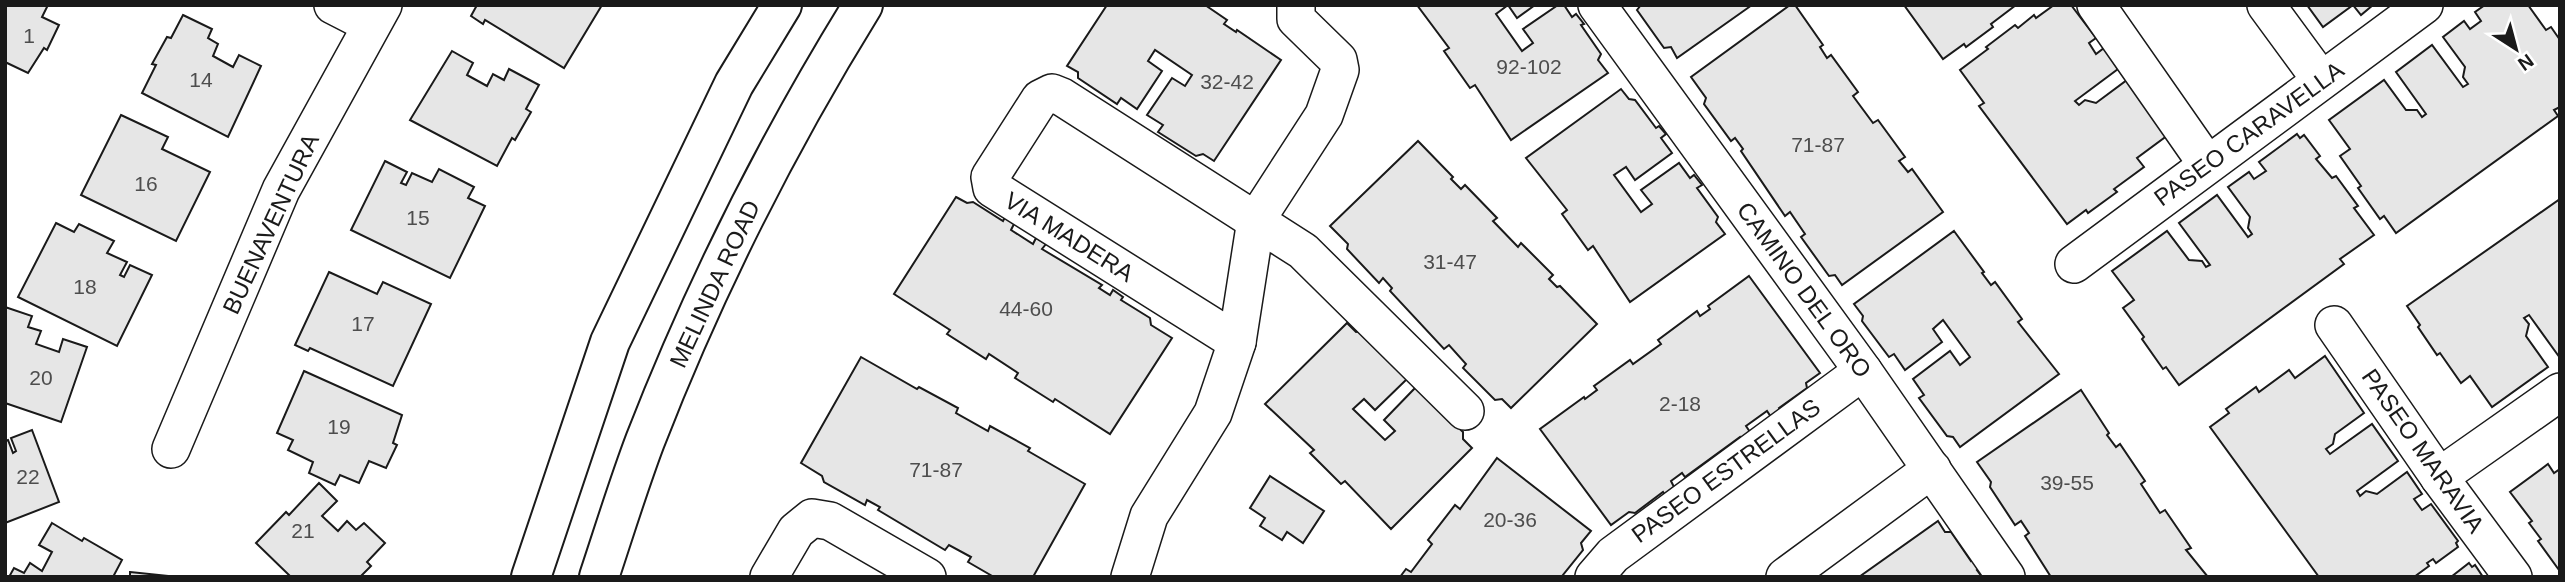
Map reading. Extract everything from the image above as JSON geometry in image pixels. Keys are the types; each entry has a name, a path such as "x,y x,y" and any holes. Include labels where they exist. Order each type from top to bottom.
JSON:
{"main road":[{"path":"531,577 610,342 734,84 782,5"},
{"name":"MELINDA ROAD","path":"599,577 645,441 714,278 797,115 863,5"}],"street":[{"path":"333,5 377,15"},
{"path":"1130,577 1149,516 1213,413 1237,342 1256,220 1324,115 1340,71 1338,60 1296,19 1296,5"},
{"name":"CAMINO DEL ORO","path":"1597,5 1863,370 2006,577"},
{"path":"2096,5 2207,164"},
{"path":"2266,5 2321,80"},
{"name":"PASEO CARAVELLA","path":"2074,264 2424,5"},
{"name":"BUENAVENTURA","path":"171,449 281,190 377,15"},
{"name":"VIA MADERA","path":"1237,342 992,188 990,177 1040,99 1052,93 1062,97 1303,251 1465,411"},
{"name":"PASEO MARAVIA","path":"2334,325 2439,477 2513,577"},
{"name":"PASEO ESTRELLAS","path":"1594,577 1613,555 1863,370"},
{"path":"2439,477 2560,391"},
{"path":"1785,577 1932,468"},
{"path":"769,577 796,531 812,518 830,521 927,577"}],"building":[{"path":"5,5 48,5 42,17 59,25 47,50 44,48 28,73 5,62"},
{"path":"477,5 602,5 564,68 485,20 483,24 471,16"},
{"path":"1107,5 1205,5 1227,20 1224,24 1281,60 1214,161 1203,154 1196,156 1158,132 1163,125 1147,115 1172,78 1185,86 1192,75 1155,50 1148,61 1162,71 1137,109 1121,98 1117,104 1078,78 1078,72 1067,66"},
{"path":"1417,5 1508,5 1496,14 1522,51 1533,43 1523,29 1558,5 1564,5 1572,17 1576,14 1584,24 1581,25 1601,54 1598,60 1608,73 1511,140 1475,85 1470,88 1444,51 1449,48"},
{"path":"1508,5 1535,5 1517,18"},
{"path":"1641,5 1752,5 1677,58 1671,47 1664,48 1637,10"},
{"path":"1790,5 1795,5 1823,45 1820,47 1827,58 1831,55 1858,92 1853,96 1873,123 1878,120 1905,157 1899,161 1908,172 1912,169 1943,212 1842,285 1835,275 1829,276 1801,237 1805,234 1790,212 1785,216 1741,151 1743,149 1735,138 1731,141 1704,104 1706,98 1691,77"},
{"path":"1904,5 2016,5 1966,47 1964,44 1943,59"},
{"path":"2054,5 2071,5 2096,38 2089,43 2096,54 2104,48 2118,69 2075,101 2079,105 2085,100 2096,103 2127,80 2168,135 2137,158 2144,167 2114,189 2117,192 2067,224 1979,106 1984,103 1960,70 2015,25 2018,28 2034,15 2036,18"},
{"path":"2307,5 2353,5 2323,27"},
{"path":"2353,5 2373,5 2361,15"},
{"path":"2485,5 2528,5 2546,30 2551,27 2560,40 2560,107 2554,110 2558,116 2396,233 2384,216 2380,219 2358,188 2361,186 2340,156 2350,149 2329,120 2384,80 2406,110 2417,110 2422,117 2426,114 2396,72 2432,45 2463,87 2468,84 2463,77 2465,67 2443,37 2464,21 2470,29 2481,21 2475,12"},
{"path":"183,15 212,29 208,38 218,44 213,56 233,67 239,55 261,66 228,137 142,93 156,65 152,64 167,37 171,38"},
{"path":"452,51 473,63 467,75 487,86 493,74 504,80 509,69 539,85 526,109 531,112 515,140 512,138 497,166 410,120"},
{"path":"1621,89 1629,99 1635,100 1656,128 1659,126 1666,134 1661,138 1672,153 1635,180 1626,167 1614,175 1641,212 1652,204 1641,190 1679,163 1690,178 1694,175 1702,185 1697,188 1718,217 1716,222 1725,234 1630,302 1593,246 1588,250 1562,214 1567,210 1526,158"},
{"path":"121,115 168,137 162,149 210,172 176,241 81,195"},
{"path":"2297,134 2300,138 2304,135 2320,156 2316,159 2332,178 2336,176 2358,206 2354,208 2374,235 2340,259 2344,264 2179,385 2166,367 2163,369 2123,308 2134,300 2112,271 2167,231 2189,260 2202,261 2206,267 2210,265 2179,223 2217,195 2248,237 2252,234 2248,228 2250,217 2228,187 2249,172 2254,179 2266,171 2259,162"},
{"path":"1418,141 1453,177 1451,179 1461,189 1465,185 1497,218 1493,221 1518,247 1521,243 1553,275 1549,279 1557,287 1560,286 1597,324 1511,408 1502,399 1495,400 1463,368 1466,364 1449,345 1444,349 1390,291 1392,288 1383,278 1379,283 1347,249 1348,244 1330,226"},
{"path":"385,161 407,172 401,183 406,185 412,173 432,182 439,169 474,187 468,198 485,206 450,278 351,230"},
{"path":"956,197 967,203 973,202 1003,221 1005,217 1014,224 1011,230 1033,244 1036,238 1046,244 1042,249 1102,285 1099,288 1110,295 1113,290 1123,297 1121,300 1150,318 1151,325 1172,338 1110,434 1055,399 1053,402 1015,378 1018,373 989,354 986,359 947,334 950,330 894,294"},
{"path":"2560,199 2560,358 2529,315 2524,318 2529,324 2526,336 2548,367 2492,407 2470,376 2461,383 2440,353 2437,355 2407,306"},
{"path":"56,223 74,232 79,224 114,241 107,253 127,262 120,275 124,277 130,265 152,275 117,346 18,297"},
{"path":"1954,231 1991,285 1995,282 2022,319 2018,322 2059,374 1960,447 1953,437 1947,436 1919,398 1924,395 1913,379 1950,351 1960,365 1970,357 1943,320 1933,329 1942,342 1905,370 1894,354 1889,357 1862,321 1863,316 1854,304"},
{"path":"329,272 377,294 383,282 431,304 393,386 310,348 308,351 295,345"},
{"path":"1749,276 1820,373 1806,383 1807,388 1771,417 1767,411 1746,426 1750,432 1741,439 1740,437 1685,477 1682,473 1671,481 1674,487 1665,495 1663,492 1635,513 1629,512 1611,525 1540,429 1597,390 1594,386 1630,360 1633,364 1661,344 1658,340 1697,311 1700,316 1710,309 1708,306"},
{"path":"5,307 32,316 28,327 41,331 36,344 59,352 63,339 87,347 61,422 5,403"},
{"path":"1347,323 1356,332 1363,331 1407,379 1375,410 1364,399 1353,409 1385,440 1395,431 1384,420 1416,387 1463,432 1463,439 1472,448 1391,529 1345,481 1341,484 1310,453 1314,450 1265,404"},
{"path":"2325,356 2364,413 2335,434 2333,444 2326,449 2330,454 2372,424 2398,461 2357,491 2360,496 2366,491 2377,494 2407,472 2422,494 2414,499 2422,510 2431,504 2458,541 2458,547 2436,563 2433,559 2427,563 2429,566 2414,577 2319,577 2210,427 2229,413 2226,409 2256,387 2259,392 2289,370 2295,378"},
{"path":"861,357 917,389 919,387 958,408 956,413 988,431 990,426 1030,448 1028,451 1085,484 1033,577 994,577 968,562 971,557 949,545 945,550 878,510 880,507 867,500 865,505 824,482 822,476 801,463"},
{"path":"304,371 402,415 393,443 397,445 386,468 369,461 359,483 340,475 335,485 309,473 313,462 288,450 293,440 277,433"},
{"path":"2081,390 2109,433 2107,435 2116,447 2120,444 2145,481 2141,484 2160,513 2165,510 2191,548 2186,550 2208,577 2051,577 2025,536 2029,533 2021,521 2015,525 1977,462"},
{"path":"32,430 59,502 5,523 5,441 8,440 13,453 16,451 11,438"},
{"path":"1497,458 1591,531 1581,543 1583,550 1563,575 1565,577 1400,577 1406,569 1411,572 1432,544 1428,540 1455,505 1460,509"},
{"path":"2548,464 2554,473 2560,469 2559,570 2538,541 2541,539 2529,523 2532,521 2510,492"},
{"path":"1270,476 1324,511 1303,543 1287,532 1282,540 1260,526 1265,518 1250,508"},
{"path":"319,483 337,501 322,516 338,531 347,521 356,530 364,523 385,543 367,562 371,566 360,577 291,577 256,543 286,512 289,515"},
{"path":"1938,521 1945,532 1951,532 1971,561 1974,559 1981,568 1977,570 1982,577 1859,577"},
{"path":"52,523 122,560 113,577 9,577 14,568 24,573 30,563 42,571 52,552 39,545"},
{"path":"2469,563 2472,567 2475,565 2483,577 2451,577"},
{"path":"130,572 178,577 130,577"}]}
